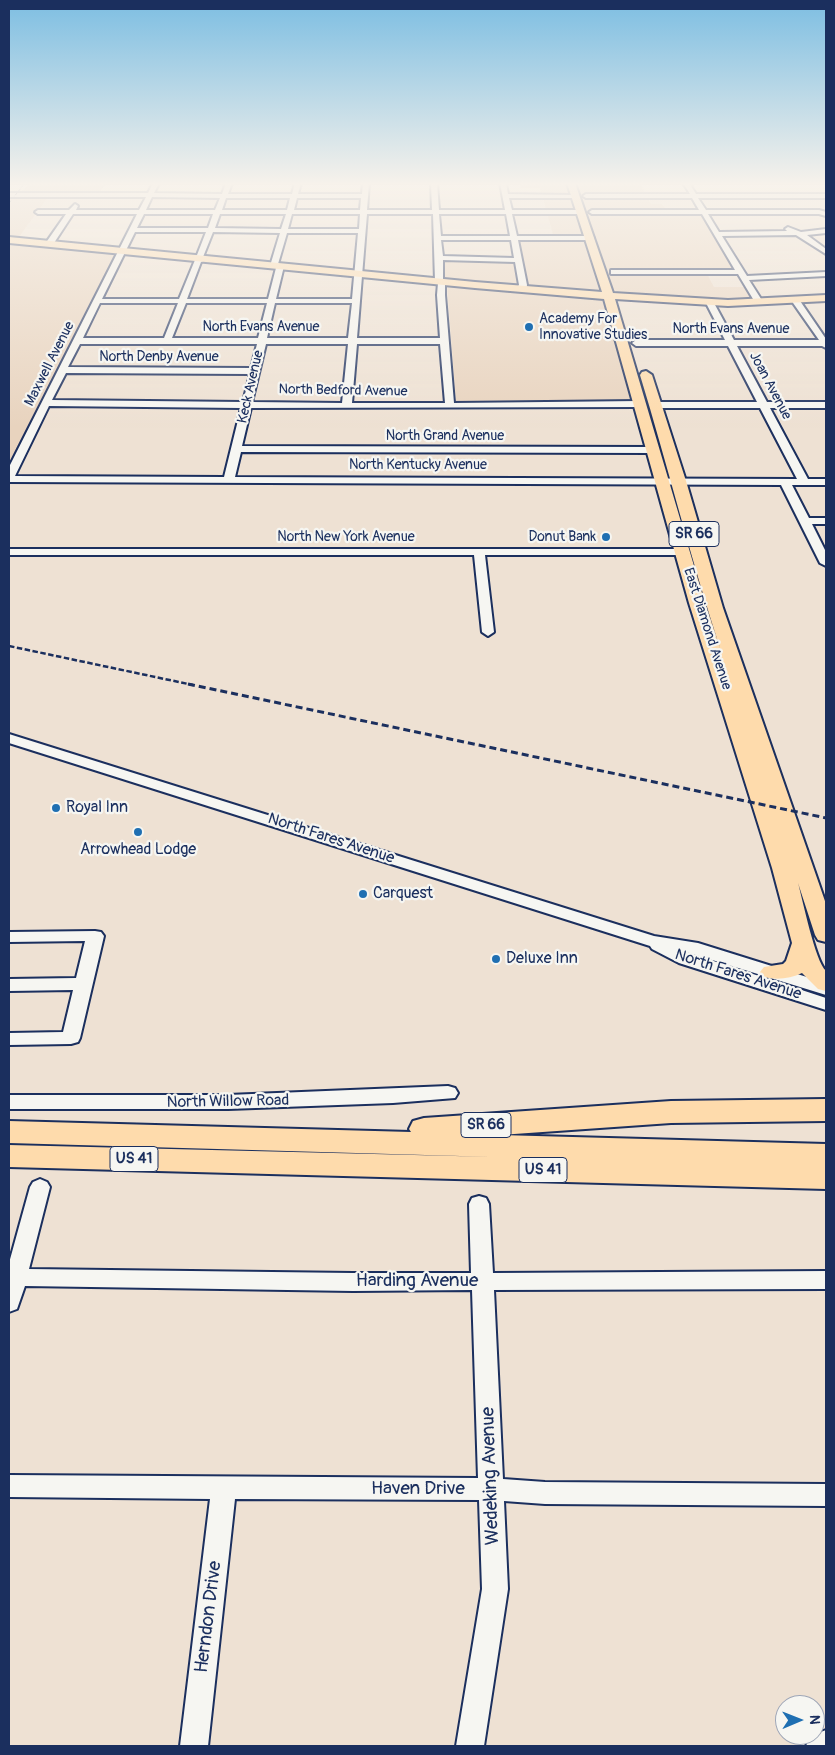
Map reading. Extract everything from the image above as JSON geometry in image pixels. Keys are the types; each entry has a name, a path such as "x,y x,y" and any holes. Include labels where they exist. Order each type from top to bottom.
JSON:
{"highway":[{"name":"SR 66","path":"146,1136 409,1130 671,1112 826,1110"},
{"name":"US 41","path":"9,1132 826,1155"},
{"name":"US 41","path":"9,1156 826,1177"}],"main road":[{"path":"266,265 520,289 710,303 826,298"},
{"name":"East Diamond Avenue","path":"602,265 636,342 654,405 671,481 682,552 783,868 812,971 826,984"},
{"name":"East Diamond Avenue","path":"612,266 615,296 639,404 653,450 671,481 826,935"},
{"path":"772,972 787,972 794,968 798,964 803,943"}],"street":[{"name":"Maxwell Avenue","path":"9,478 115,265"},
{"path":"167,341 196,265"},
{"path":"348,405 359,265"},
{"path":"440,265 447,387 450,404"},
{"path":"519,265 523,285 520,289"},
{"path":"737,265 759,302"},
{"name":"Keck Avenue","path":"229,479 262,341 277,266"},
{"path":"612,266 743,275 826,274"},
{"path":"795,300 826,343"},
{"path":"97,301 356,301"},
{"name":"Joan Avenue","path":"710,303 804,482"},
{"name":"North Evans Avenue","path":"77,340 444,342"},
{"name":"North Evans Avenue","path":"636,342 826,343"},
{"name":"North Denby Avenue","path":"63,370 254,371"},
{"name":"North Bedford Avenue","path":"46,403 639,404"},
{"path":"654,405 826,405"},
{"name":"North Grand Avenue","path":"236,449 653,450"},
{"name":"North Kentucky Avenue","path":"9,478 826,482"},
{"path":"785,482 805,521 823,549 826,563"},
{"path":"805,521 826,521"},
{"name":"North New York Avenue","path":"9,552 682,552"},
{"path":"479,552 488,632"},
{"name":"North Fares Avenue","path":"9,738 652,941 692,947 826,989"},
{"path":"9,1039 71,1038 95,938 10,940"},
{"name":"North Fares Avenue","path":"652,941 666,951 685,959 826,1004"},
{"path":"9,985 83,984"},
{"name":"North Willow Road","path":"9,1102 116,1104 295,1101 448,1093"},
{"path":"9,1304 12,1278 40,1187"},
{"name":"Wedeking Avenue","path":"470,1746 489,1640 495,1589 479,1204"},
{"name":"Harding Avenue","path":"12,1278 344,1282 826,1280"},
{"name":"Haven Drive","path":"9,1486 491,1489 545,1493 826,1495"},
{"name":"Herndon Drive","path":"194,1746 224,1488"},
{"path":"820,1746 826,1744"}],"shaded area":[{"path":"9,265 115,265 9,477"},
{"path":"442,265 733,265 737,271 707,274 714,287 746,287 754,301 727,302 443,281"},
{"path":"447,285 597,297 604,300 630,399 625,401 456,401"}],"railway":[{"path":"9,646 193,685"},
{"path":"188,684 826,818"}],"place":[{"name":"Academy For Innovative Studies","path":"529,327"},
{"name":"Donut Bank","path":"606,537"},
{"name":"Royal Inn","path":"56,808"},
{"name":"Arrowhead Lodge","path":"138,832"},
{"name":"Carquest","path":"363,894"},
{"name":"Deluxe Inn","path":"496,959"}]}
